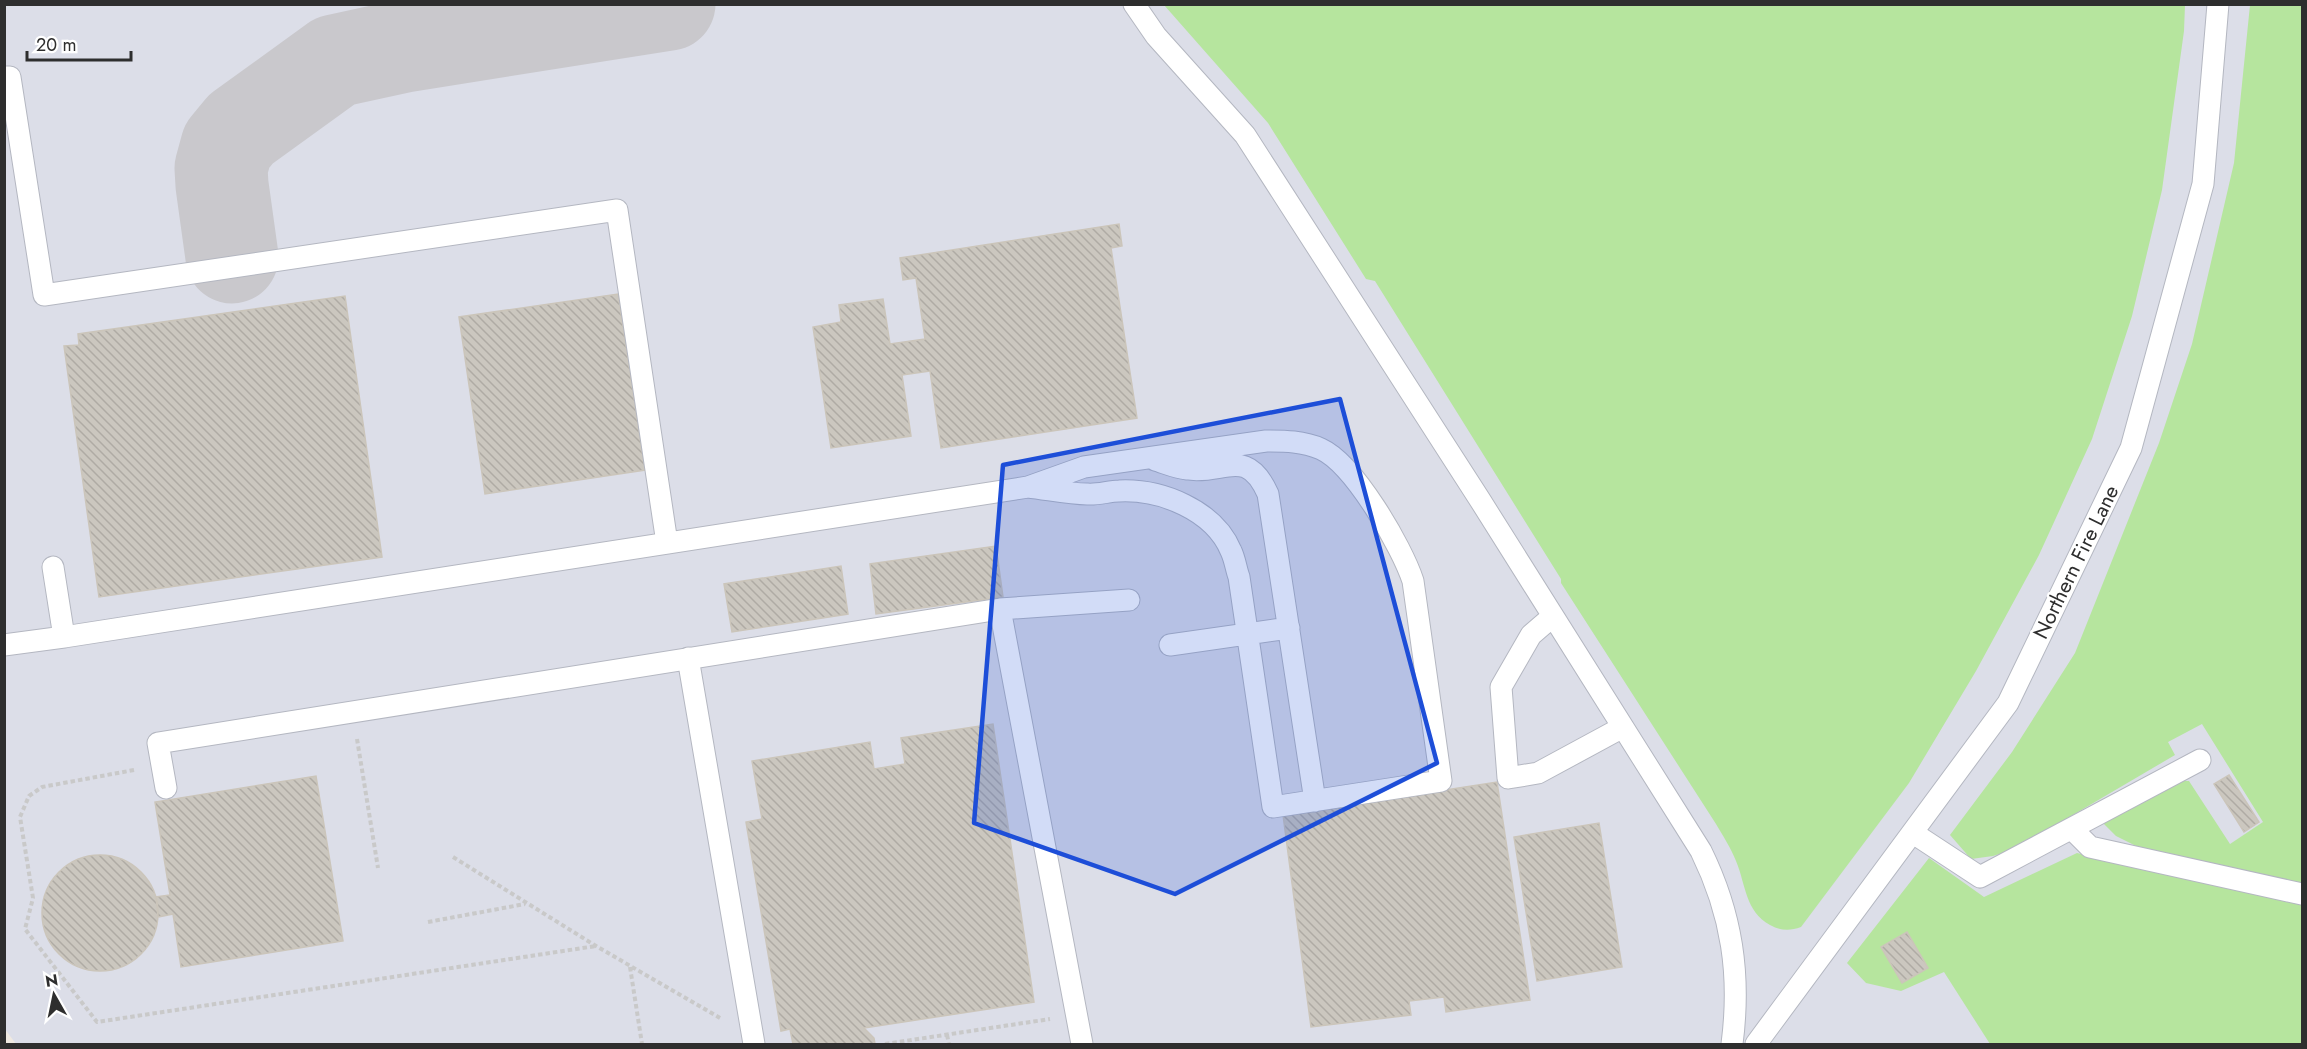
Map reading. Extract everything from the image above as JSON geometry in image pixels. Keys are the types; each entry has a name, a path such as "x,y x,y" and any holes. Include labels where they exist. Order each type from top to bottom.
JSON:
{"lane":[{"path":"1134,4 1155,36 1245,135 1701,851 1716,882 1732,944 1735,974 1731,1044"},
{"name":"Northern Fire Lane","path":"1756,1044 2008,703 2131,448 2203,184 2218,4"},
{"path":"4,77 10,77 44,295 617,210 667,543"},
{"path":"4,645 1028,487 1084,467 1266,441 1293,440 1322,449 1343,465 1370,501 1407,561 1413,581 1441,782 1274,807 1239,577 1231,549 1200,515 1179,502 1152,493 1120,490 1088,495 1028,487"},
{"path":"1149,458 1188,470 1237,466 1250,469 1261,478 1268,495 1315,801"},
{"path":"53,567 64,637"},
{"path":"166,788 158,743 1000,609 1129,600"},
{"path":"1000,609 1082,1044"},
{"path":"1553,616 1532,635 1501,687 1508,778 1538,773 1623,727"},
{"path":"1170,645 1289,628"},
{"path":"688,658 754,1044"},
{"path":"1913,833 1980,877 2073,830 2200,760"},
{"path":"2073,830 2090,847 2302,894"}],"path":[{"path":"352,712 378,868"},
{"path":"162,765 42,787 29,796 20,817 33,898 25,929 97,1022 596,946"},
{"path":"453,857 526,904 716,1015 724,1023"},
{"path":"428,922 526,904"},
{"path":"630,966 642,1044"},
{"path":"885,1044 1075,1016"},
{"path":"947,1035 949,1044"}],"highlighted area":[{"path":"1340,399 1437,763 1175,894 974,823 1003,465"}],"shaded area":[{"path":"5,5 2302,5 2302,1044 16,1044 5,1029"}],"green space":[{"path":"1164,5 2185,5 2184,31 2162,190 2132,316 2092,439 2039,555 1976,671 1909,783 1801,927 1789,930 1770,925 1751,905 1727,842 1561,583 1561,579 1375,281 1366,279 1268,123"},
{"path":"2250,5 2302,5 2302,883 2136,846 2116,836 2102,822 2179,781 2189,781 2230,844 2263,822 2202,724 2168,742 2175,755 2015,849 1993,856 1971,859 1950,835 2012,752 2075,653 2159,443 2192,344 2234,163"},
{"path":"2077,853 2174,876 2302,902 2302,1044 1990,1044 1944,972 1901,991 1866,983 1847,963 1929,858 1984,897"}],"building":[{"path":"1119,224 1122,246 1111,248 1137,418 941,448 930,371 902,375 911,436 831,448 813,327 841,322 839,305 883,299 890,344 925,339 916,278 903,280 900,258"},
{"path":"618,294 645,470 485,494 459,317"},
{"path":"345,296 382,557 99,597 64,346 79,345 78,334"},
{"path":"996,546 1003,597 876,614 870,564"},
{"path":"841,566 848,614 732,632 724,584"},
{"path":"993,724 1034,1002 864,1028 874,1038 875,1044 793,1044 790,1029 781,1031 746,822 762,819 752,761 870,742 874,769 905,764 901,738"},
{"path":"2229,775 2259,822 2244,832 2214,784"},
{"path":"316,776 343,941 181,967 173,914 158,917 156,897 170,895 155,802"},
{"path":"1497,782 1530,1000 1446,1012 1444,997 1409,1001 1411,1015 1311,1027 1283,815"},
{"path":"1599,823 1622,967 1537,981 1514,837"},
{"path":"100,855 122,859 141,872 154,891 158,913 154,935 141,954 122,967 100,971 78,967 59,954 46,935 42,913 46,891 59,872 78,859"},
{"path":"1907,932 1928,968 1902,983 1881,947"}],"taxiway":[{"path":"232,257 221,168 227,146 241,129 335,61 404,46 669,4"}]}
